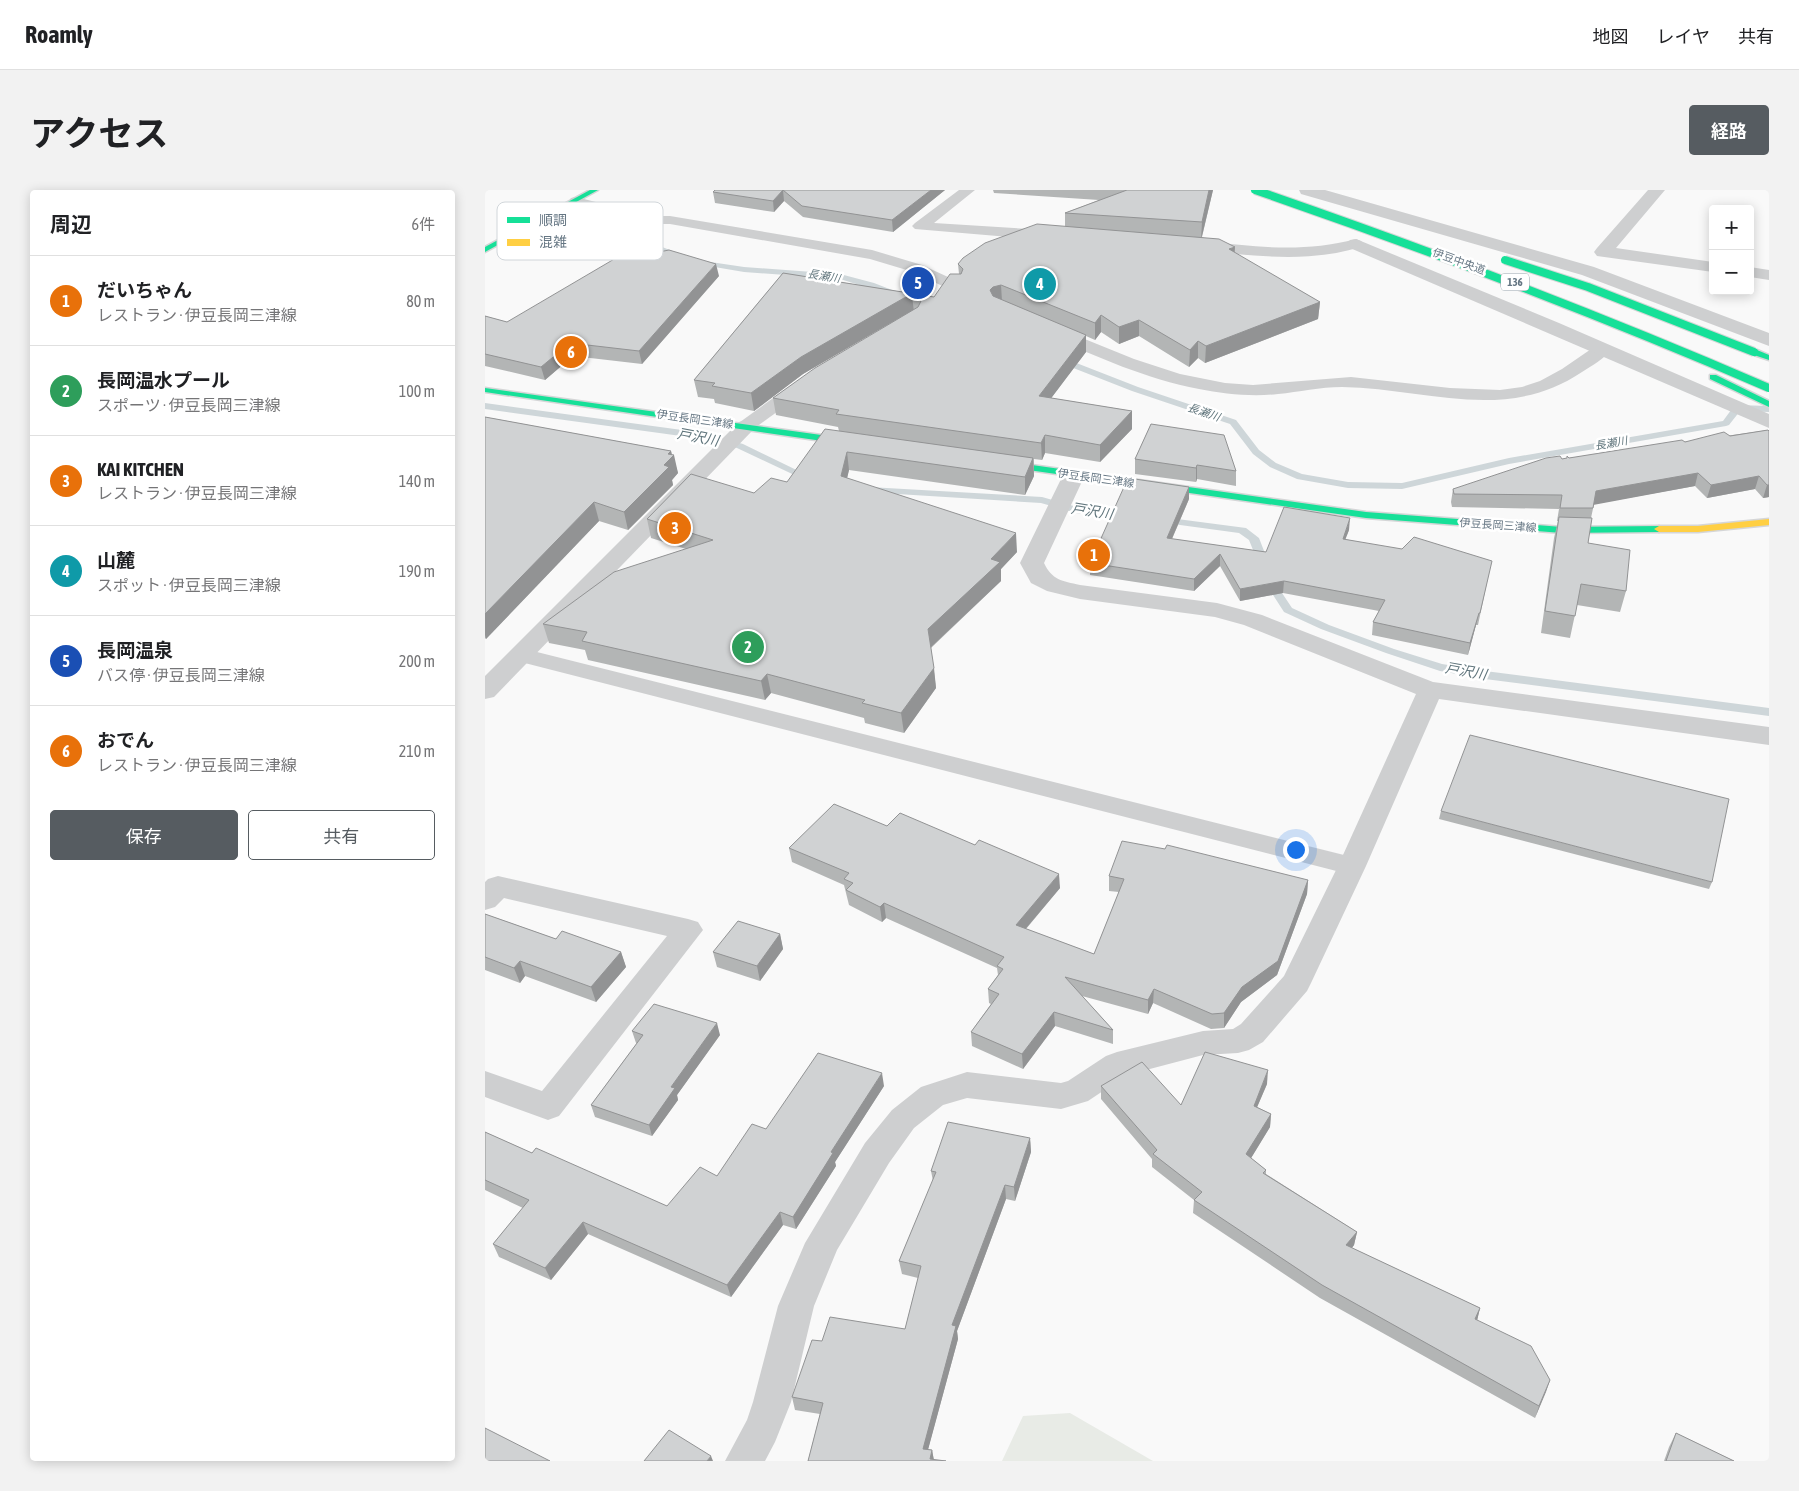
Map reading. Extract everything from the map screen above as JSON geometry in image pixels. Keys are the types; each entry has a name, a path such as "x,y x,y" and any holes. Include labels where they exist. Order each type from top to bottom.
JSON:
{"main road":[{"path":"572,202 595,190"},
{"name":"伊豆中央道","path":"1255,190 1470,265 1597,314 1769,388"},
{"name":"伊豆中央道","path":"1278,190 1374,222 1579,297"},
{"path":"1327,214 1383,242 1553,319"},
{"path":"1374,222 1411,233"},
{"path":"485,250 497,243"},
{"path":"1494,257 1588,287 1769,358"},
{"path":"1640,321 1769,376"},
{"path":"1708,375 1769,404"},
{"name":"伊豆長岡三津線","path":"485,390 871,445"},
{"name":"伊豆長岡三津線","path":"987,462 1366,515 1562,530 1698,529 1769,522"}],"street":[{"path":"1307,190 1588,271 1692,309 1769,340"},
{"path":"1553,319 1603,252 1657,190"},
{"path":"1356,244 1553,319 1603,349 1769,422"},
{"path":"1603,252 1709,266"},
{"path":"1754,273 1769,275"},
{"path":"485,691 746,426"},
{"path":"1074,475 1032,563 1039,578 1055,586 1080,592 1217,610 1253,620 1398,679 1431,690 1769,736"},
{"path":"744,1461 762,1429 769,1411 796,1306 822,1243 877,1153 903,1119 932,1096 967,1085 1061,1096 1077,1092 1117,1065 1203,1043 1238,1041 1252,1033 1296,983 1353,866 1431,690"},
{"path":"485,900 498,886 688,930 548,1107 485,1084"}],"lane":[{"path":"968,190 920,226 1065,236"},
{"path":"576,200 584,202"},
{"path":"663,220 871,255 916,268 955,286"},
{"path":"1190,245 1284,253 1321,251 1356,244"},
{"path":"1041,326 1163,376 1201,386 1256,390 1336,382 1460,394 1507,393 1545,385 1565,375 1603,349"},
{"path":"746,426 810,380"},
{"path":"521,655 1353,866"}],"shaded area":[{"path":"1070,1413 1153,1461 1002,1461 1023,1416"}],"building":[{"path":"715,190 783,190 773,201 713,192"},
{"path":"783,190 931,190 892,220 802,206"},
{"path":"1127,190 1209,190 1202,222 1065,213"},
{"path":"1037,224 1219,239 1235,247 1229,249 1320,302 1206,346 1198,341 1190,350 1139,320 1119,327 1101,315 1095,323 1001,285 993,287 990,290 993,296 1086,335 1039,396 1132,411 1100,445 1045,435 1041,443 836,414 839,410 773,398 815,368 918,307 921,301 912,296 904,298 801,357 751,393 712,386 715,383 694,380 783,273 934,297 950,274 961,274 963,269 958,264 963,258 985,243"},
{"path":"669,250 716,264 639,351 570,343 541,367 485,354 485,316 507,322 613,260 663,260 663,251"},
{"path":"485,417 671,451 668,454 674,455 664,465 669,467 624,512 594,502 485,614"},
{"path":"1151,424 1224,435 1236,471 1197,465 1196,468 1135,459"},
{"path":"825,429 1033,458 1025,477 847,452 841,476 1016,533 991,559 1000,562 928,629 934,668 901,713 862,703 865,700 767,674 761,681 582,641 587,632 543,624 614,572 713,540 647,519 691,474 754,493 771,478 787,482"},
{"path":"1768,430 1769,485 1759,476 1711,485 1698,473 1596,491 1593,508 1560,508 1562,495 1454,494 1453,489 1546,458 1560,456 1562,459 1567,458 1567,456 1569,458 1682,440 1685,442 1724,432 1730,436"},
{"path":"1128,478 1189,487 1167,538 1266,552 1284,507 1350,518 1343,539 1402,549 1414,537 1492,561 1480,613 1470,643 1373,622 1385,600 1284,581 1240,589 1220,554 1194,579 1090,563"},
{"path":"1559,517 1592,518 1588,543 1630,550 1626,591 1581,584 1575,616 1545,611"},
{"path":"1470,735 1729,799 1712,882 1441,811"},
{"path":"834,804 887,826 900,813 975,845 979,840 1059,874 1016,925 1094,954 1124,879 1109,876 1122,841 1165,849 1167,845 1308,880 1278,961 1242,987 1224,1013 1212,1014 1154,989 1148,1000 1065,977 1113,1030 1054,1012 1022,1054 971,1032 999,994 988,989 1003,969 997,966 1004,957 884,903 880,907 846,890 853,883 844,879 849,873 789,848"},
{"path":"485,914 556,939 562,931 621,952 591,987 520,961 514,968 485,957"},
{"path":"738,921 780,934 757,966 713,952"},
{"path":"654,1004 717,1023 671,1087 675,1088 649,1125 591,1105 643,1035 632,1031"},
{"path":"1205,1052 1268,1070 1254,1106 1271,1114 1246,1154 1266,1170 1263,1173 1357,1232 1346,1245 1480,1308 1475,1319 1531,1346 1550,1380 1539,1406 1322,1285 1194,1200 1202,1192 1153,1154 1157,1150 1101,1086 1142,1062 1181,1105"},
{"path":"818,1053 882,1073 831,1152 833,1153 793,1217 780,1212 727,1285 583,1222 545,1268 493,1244 529,1200 485,1180 485,1132 532,1153 536,1148 667,1206 700,1167 717,1176 752,1124 766,1129"},
{"path":"948,1122 1030,1138 1014,1187 1005,1185 952,1325 956,1326 923,1449 932,1450 930,1459 946,1461 808,1461 823,1403 792,1397 812,1340 822,1341 830,1317 905,1329 921,1266 899,1261 936,1172 931,1171"},
{"path":"485,1428 550,1461 485,1461"},
{"path":"669,1430 711,1456 707,1461 644,1461"},
{"path":"1676,1433 1734,1461 1666,1461"}],"waterway":[{"name":"長瀬川","path":"663,250 681,256"},
{"name":"長瀬川","path":"700,262 744,270 830,275 871,284 901,295"},
{"name":"長瀬川","path":"1061,360 1135,389 1233,422 1256,452 1273,465 1300,477 1348,485 1402,486 1509,461 1726,423 1737,408 1769,409"},
{"name":"戸沢川","path":"485,406 704,436 740,446 808,478"},
{"name":"戸沢川","path":"869,490 1042,500 1076,510 1127,516"},
{"name":"戸沢川","path":"1162,520 1242,530 1254,538 1273,587 1288,610 1325,627 1440,667 1485,675 1769,712"}],"traffic: fast":[{"path":"573,202 595,190"},
{"path":"1255,190 1385,235 1514,283 1642,334 1769,388"},
{"path":"485,250 497,243"},
{"path":"1505,260 1588,287 1754,352"},
{"path":"1754,352 1769,358"},
{"path":"1713,377 1769,404"},
{"path":"485,390 857,443"},
{"path":"996,463 1366,515 1562,530 1659,529"}],"traffic: slow":[{"path":"1659,529 1698,529 1769,522"}],"place":[{"name":"長岡温泉","path":"918,283"},
{"name":"山麓","path":"1040,284"},
{"name":"おでん","path":"571,352"},
{"name":"KAI KITCHEN","path":"675,528"},
{"name":"だいちゃん","path":"1094,555"},
{"name":"長岡温水プール","path":"748,647"}]}
